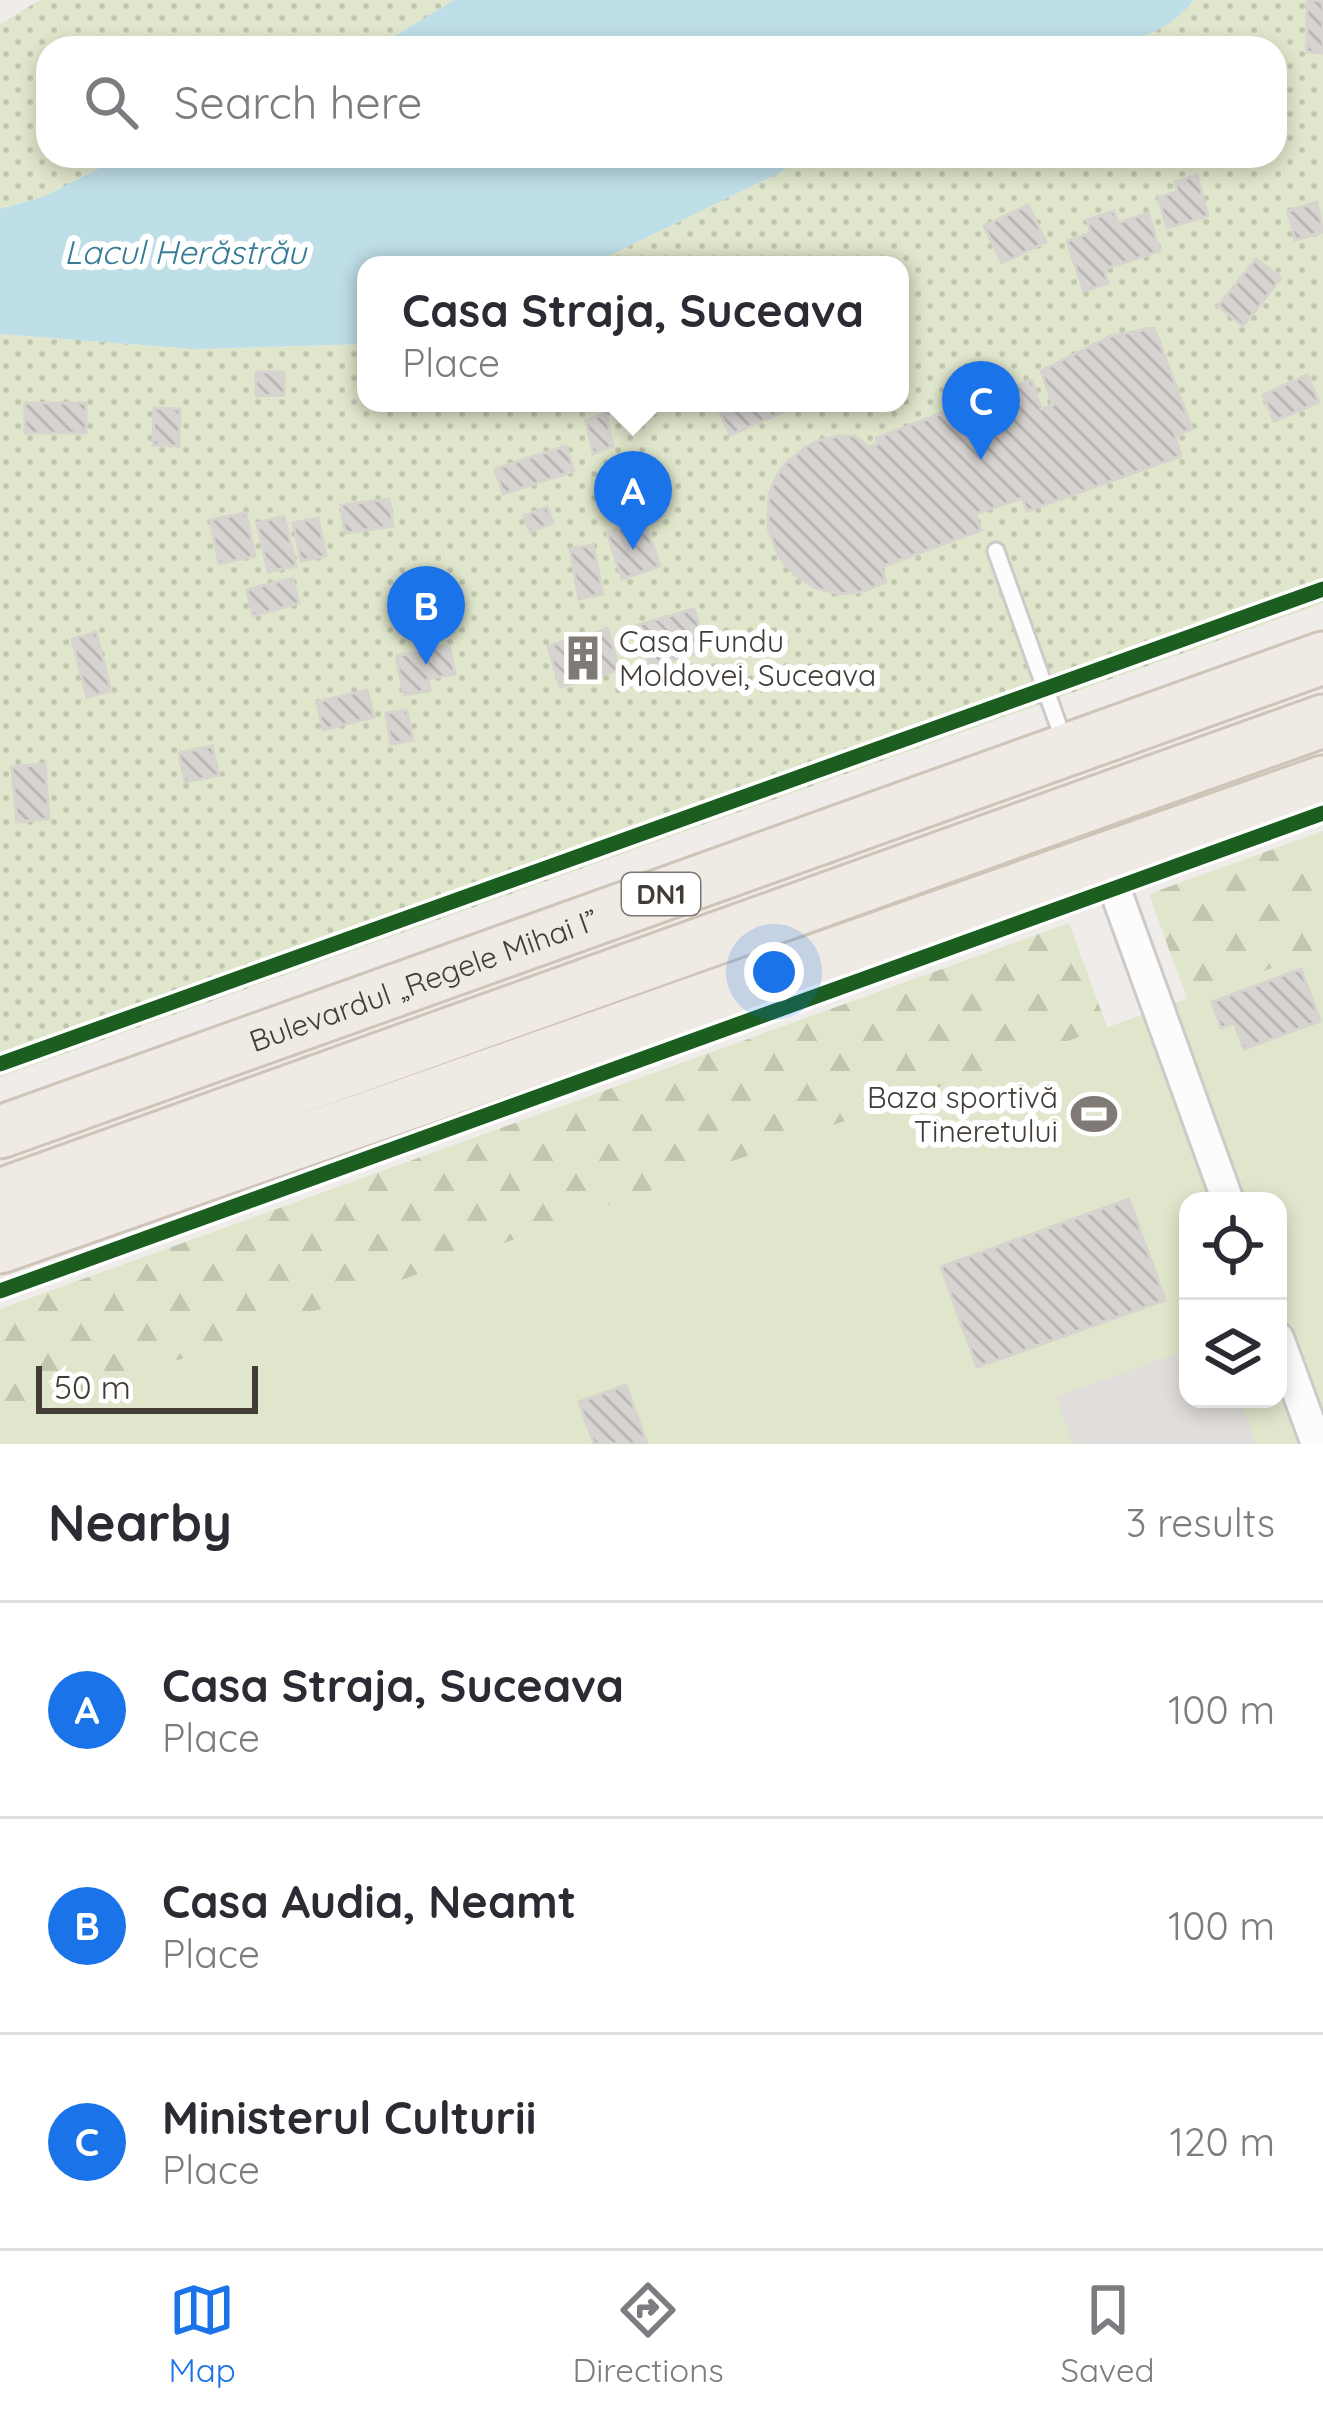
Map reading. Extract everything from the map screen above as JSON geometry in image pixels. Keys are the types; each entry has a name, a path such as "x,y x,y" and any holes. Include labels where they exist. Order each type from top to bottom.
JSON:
{"main road":[{"name":"Bulevardul „Regele Mihai I”","path":"0,1132 1323,658"},
{"name":"Bulevardul „Regele Mihai I”","path":"0,1195 1323,721"},
{"path":"0,1247 1323,782"}],"street":[{"path":"1105,859 1225,1192"},
{"path":"1287,1362 1316,1444"}],"lane":[{"path":"996,551 1067,749"}],"green space":[{"path":"40,0 454,0 395,36 36,36 36,168 100,168 43,197 0,209 0,24"},
{"path":"1194,0 1323,0 1323,603 0,1077 0,334 194,349 357,344 357,412 909,412 909,256 608,256 788,168 1287,168 1287,36 1144,36 1185,11"},
{"path":"1323,831 1323,950 1187,999 1149,894"},
{"path":"1069,923 1107,1027 0,1424 0,1309"},
{"name":"Baza sportivă Tineretului","path":"1323,950 1323,1444 0,1444 0,1424"}],"shaded area":[{"path":"1179,1353 1179,1408 1243,1408 1256,1444 1073,1444 1056,1396"}],"water":[{"path":"454,0 1194,0 1165,26 1144,36 395,36"},
{"name":"Lacul Herăstrău","path":"100,168 788,168 608,256 357,256 357,344 194,349 0,334 0,209 43,197"}],"building":[{"path":"1310,0 1323,0 1323,53 1307,52"},
{"path":"1197,175 1208,216 1167,228 1158,197 1177,192 1175,182"},
{"path":"1317,202 1323,232 1295,240 1288,211"},
{"path":"1028,205 1046,242 1002,263 984,226"},
{"path":"1114,211 1118,223 1148,213 1160,251 1104,269 1108,283 1084,291 1067,241 1091,233 1087,220"},
{"path":"1256,259 1281,278 1243,326 1218,306"},
{"path":"1154,328 1192,429 1175,435 1181,456 1027,511 1022,498 975,514 981,530 881,567 886,582 861,592 839,594 816,588 779,557 768,528 769,495 786,463 806,447 820,440 854,436 869,447 878,444 876,438 1032,380 1041,409 1053,405 1041,371 1111,336"},
{"path":"256,372 284,372 284,395 256,396"},
{"path":"1307,375 1319,402 1274,421 1263,395"},
{"path":"25,403 86,403 86,433 25,433"},
{"path":"154,408 180,409 179,446 153,445"},
{"path":"720,412 783,412 730,435"},
{"path":"606,413 613,446 593,454 586,421"},
{"path":"566,446 574,471 503,494 495,469"},
{"path":"389,499 393,526 345,533 341,505"},
{"path":"547,507 553,523 530,532 524,516"},
{"path":"246,513 255,556 219,564 210,520"},
{"path":"284,516 296,566 268,572 257,523"},
{"path":"318,518 326,556 301,561 293,523"},
{"path":"644,520 660,566 622,579 607,533"},
{"path":"593,545 603,594 579,599 570,549"},
{"path":"292,578 299,603 253,616 247,590"},
{"path":"694,609 706,650 650,667 638,625"},
{"name":"Casa Fundu Moldovei, Suceava","path":"608,629 619,670 560,687 548,646"},
{"path":"96,632 111,691 87,697 72,639"},
{"path":"449,645 455,674 428,679 430,690 404,695 396,656"},
{"path":"367,690 374,717 323,730 317,702"},
{"path":"407,710 413,740 391,744 386,713"},
{"path":"212,746 219,775 185,782 179,753"},
{"path":"45,764 49,819 17,822 12,767"},
{"path":"1301,969 1320,1021 1244,1049 1234,1023 1221,1028 1212,1002"},
{"path":"1129,1199 1165,1300 977,1367 941,1267"},
{"path":"626,1385 647,1444 594,1444 579,1402"}],"cycle path":[{"path":"0,1064 1323,589"},
{"path":"0,1291 1323,813"}],"place":[{"name":"Ministerul Culturii","path":"981,460"},
{"name":"Casa Straja, Suceava","path":"633,550"},
{"name":"Casa Fundu Moldovei, Suceava","path":"583,658"},
{"name":"Casa Audia, Neamt","path":"426,665"},
{"name":"Baza sportivă Tineretului","path":"1094,1114"}]}
